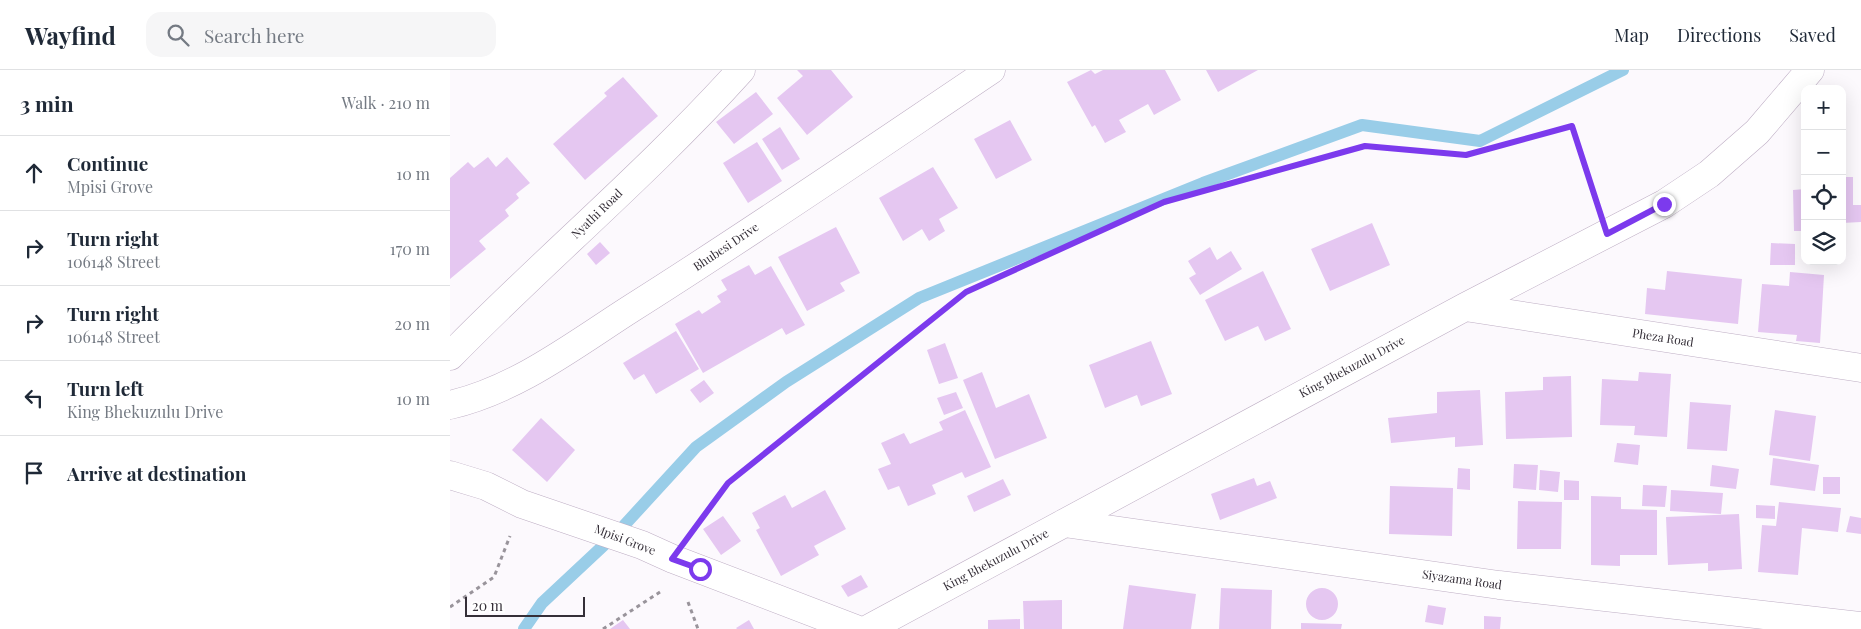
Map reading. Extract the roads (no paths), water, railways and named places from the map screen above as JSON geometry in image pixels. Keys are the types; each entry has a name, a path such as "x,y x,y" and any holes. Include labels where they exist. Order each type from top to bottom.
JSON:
{"street":[{"name":"Nyathi Road","path":"450,356 698,118 741,70"},
{"name":"Bhubesi Drive","path":"450,405 487,394 519,380 685,274 991,70"},
{"name":"King Bhekuzulu Drive","path":"868,629 1465,307 1664,204 1709,174 1757,132 1810,70"},
{"name":"Pheza Road","path":"1465,307 1861,368"},
{"name":"Mpisi Grove","path":"450,475 486,486 522,504 642,546 856,629"},
{"name":"Siyazama Road","path":"1064,523 1499,585 1861,626"}],"waterway":[{"path":"524,629 542,603 619,531 696,447 786,382 919,298 1203,183 1362,125 1480,141 1623,70"}]}
